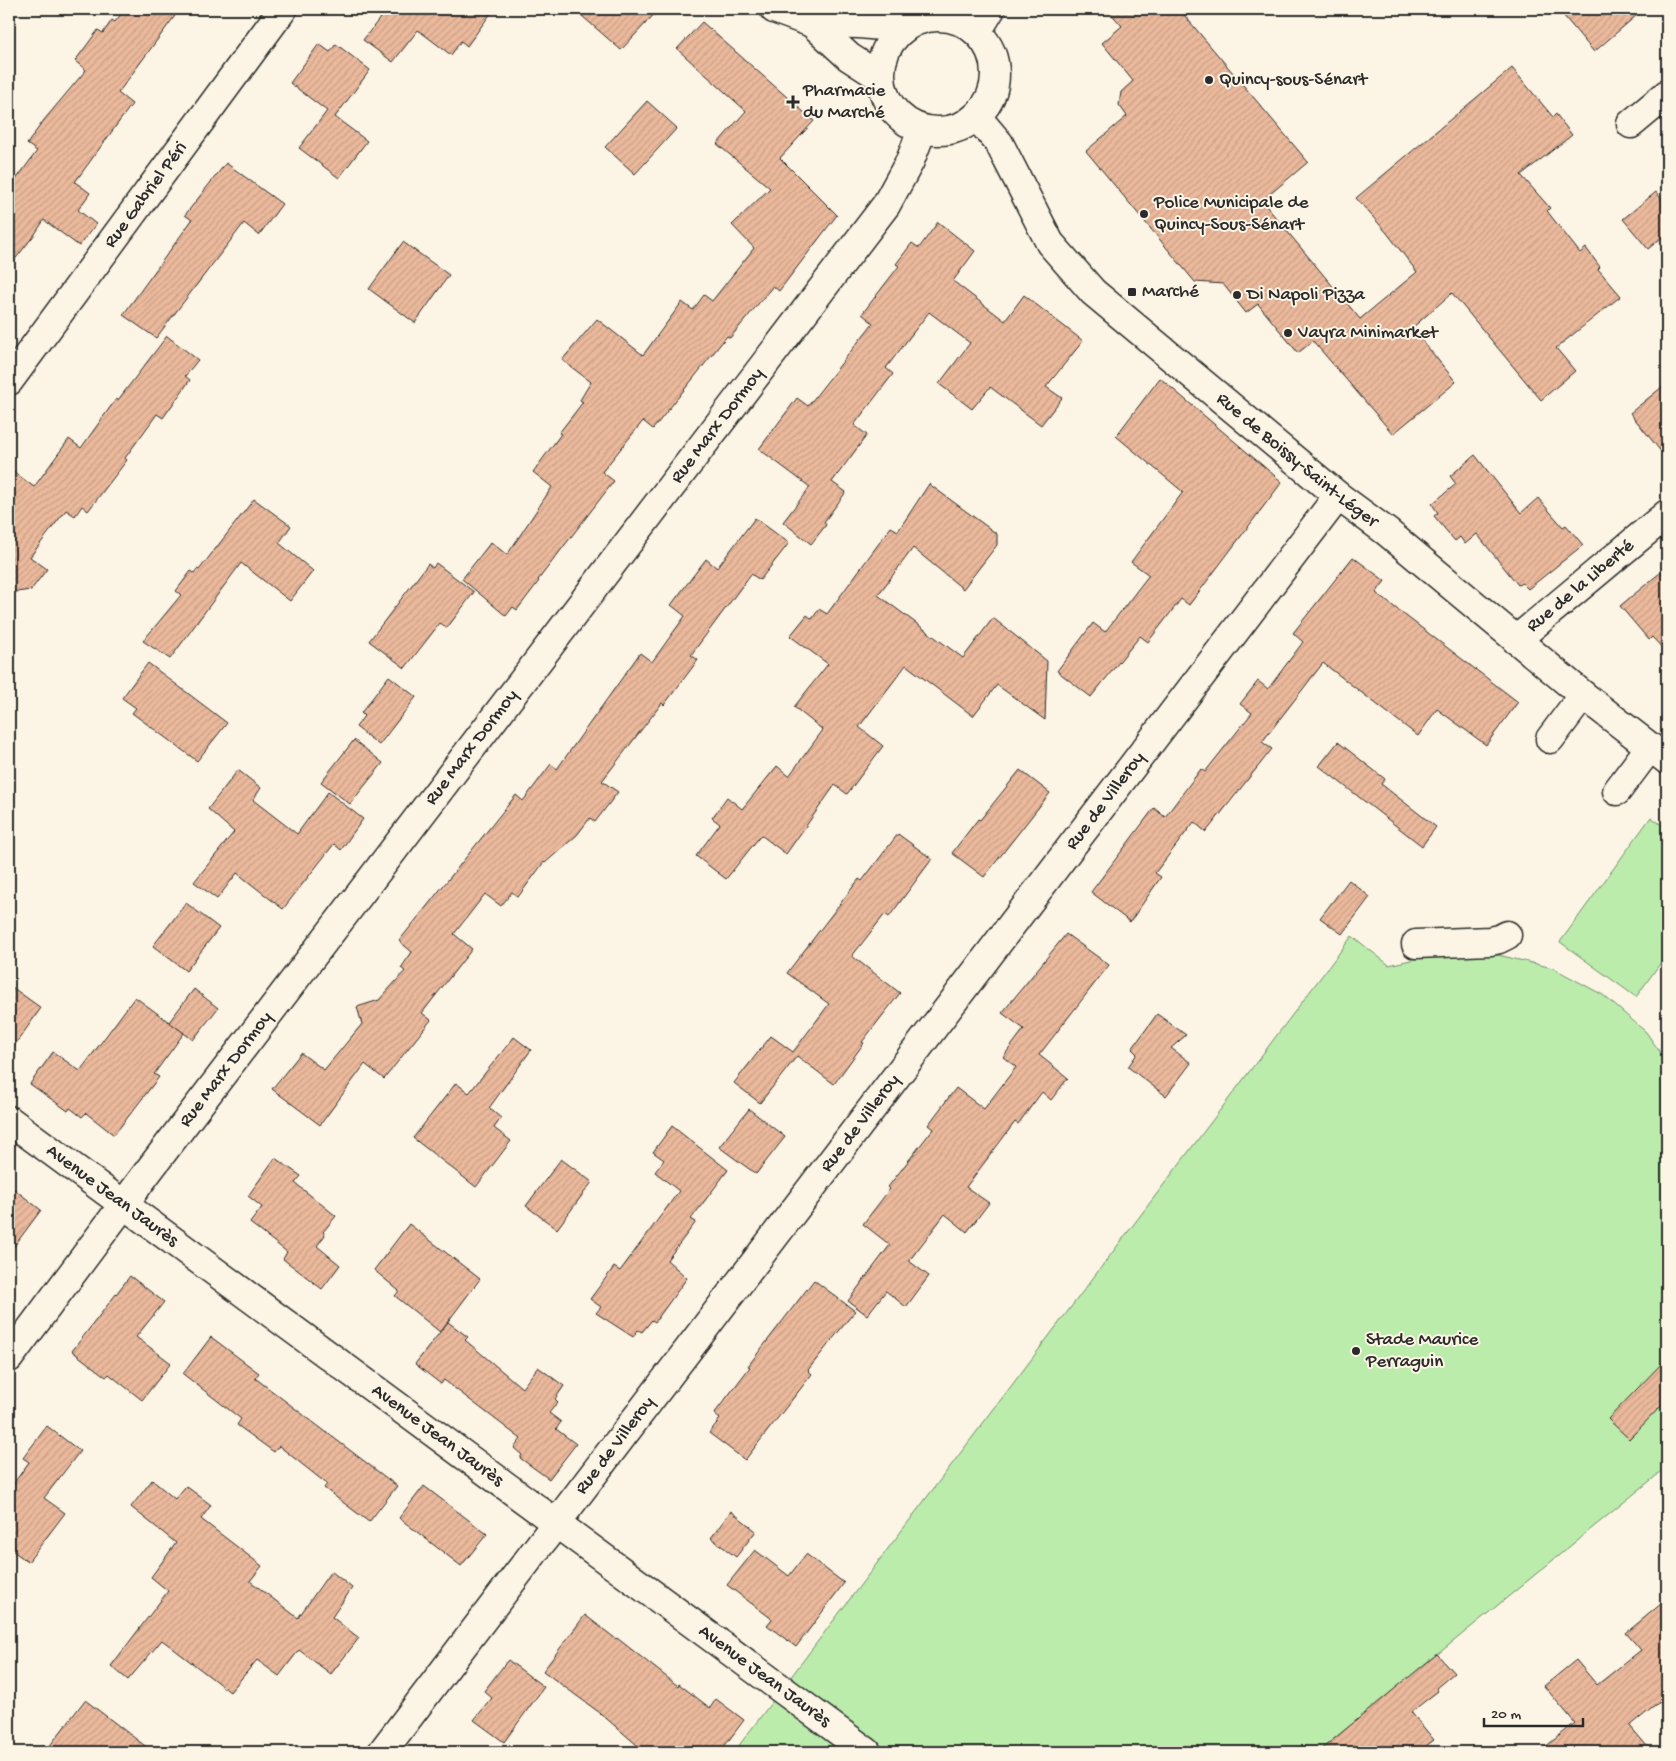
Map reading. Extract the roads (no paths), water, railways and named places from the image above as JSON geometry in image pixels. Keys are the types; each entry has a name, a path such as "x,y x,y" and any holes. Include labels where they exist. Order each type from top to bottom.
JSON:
{"street":[{"name":"Rue Gabriel Péri","path":"9,381 283,9"},
{"path":"774,9 812,23 859,24 904,28"},
{"path":"977,32 991,9"},
{"path":"941,17 960,21 977,32 989,46 996,65 996,84 989,102 977,117 961,128 942,132 922,130 906,122 893,110 884,94 880,77 883,59 890,43 904,28 921,19 941,17"},
{"path":"812,23 849,57 880,77"},
{"path":"1631,124 1667,94"},
{"name":"Rue de Boissy-Saint-Léger","path":"977,117 999,143 1050,243 1093,292 1338,496 1387,532 1583,695 1659,754"},
{"name":"Rue Marx Dormoy","path":"9,1358 123,1204 886,205 910,161 922,130"},
{"name":"Rue de Villeroy","path":"382,1752 1338,496"},
{"name":"Rue de la Liberté","path":"1516,640 1667,514"},
{"path":"1550,739 1583,695"},
{"path":"1617,791 1659,754"},
{"path":"1416,944 1490,941 1507,935"},
{"name":"Avenue Jean Jaurès","path":"9,1120 867,1752"}],"place":[{"name":"Quincy-sous-Sénart","path":"1209,80"},
{"name":"Pharmacie du Marché","path":"793,102"},
{"name":"Police Municipale de Quincy-Sous-Sénart","path":"1144,214"},
{"name":"Marché","path":"1132,292"},
{"name":"Di Napoli Pizza","path":"1237,295"},
{"name":"Vayra Minimarket","path":"1288,333"},
{"name":"Stade Maurice Perraguin","path":"1356,1351"}]}
